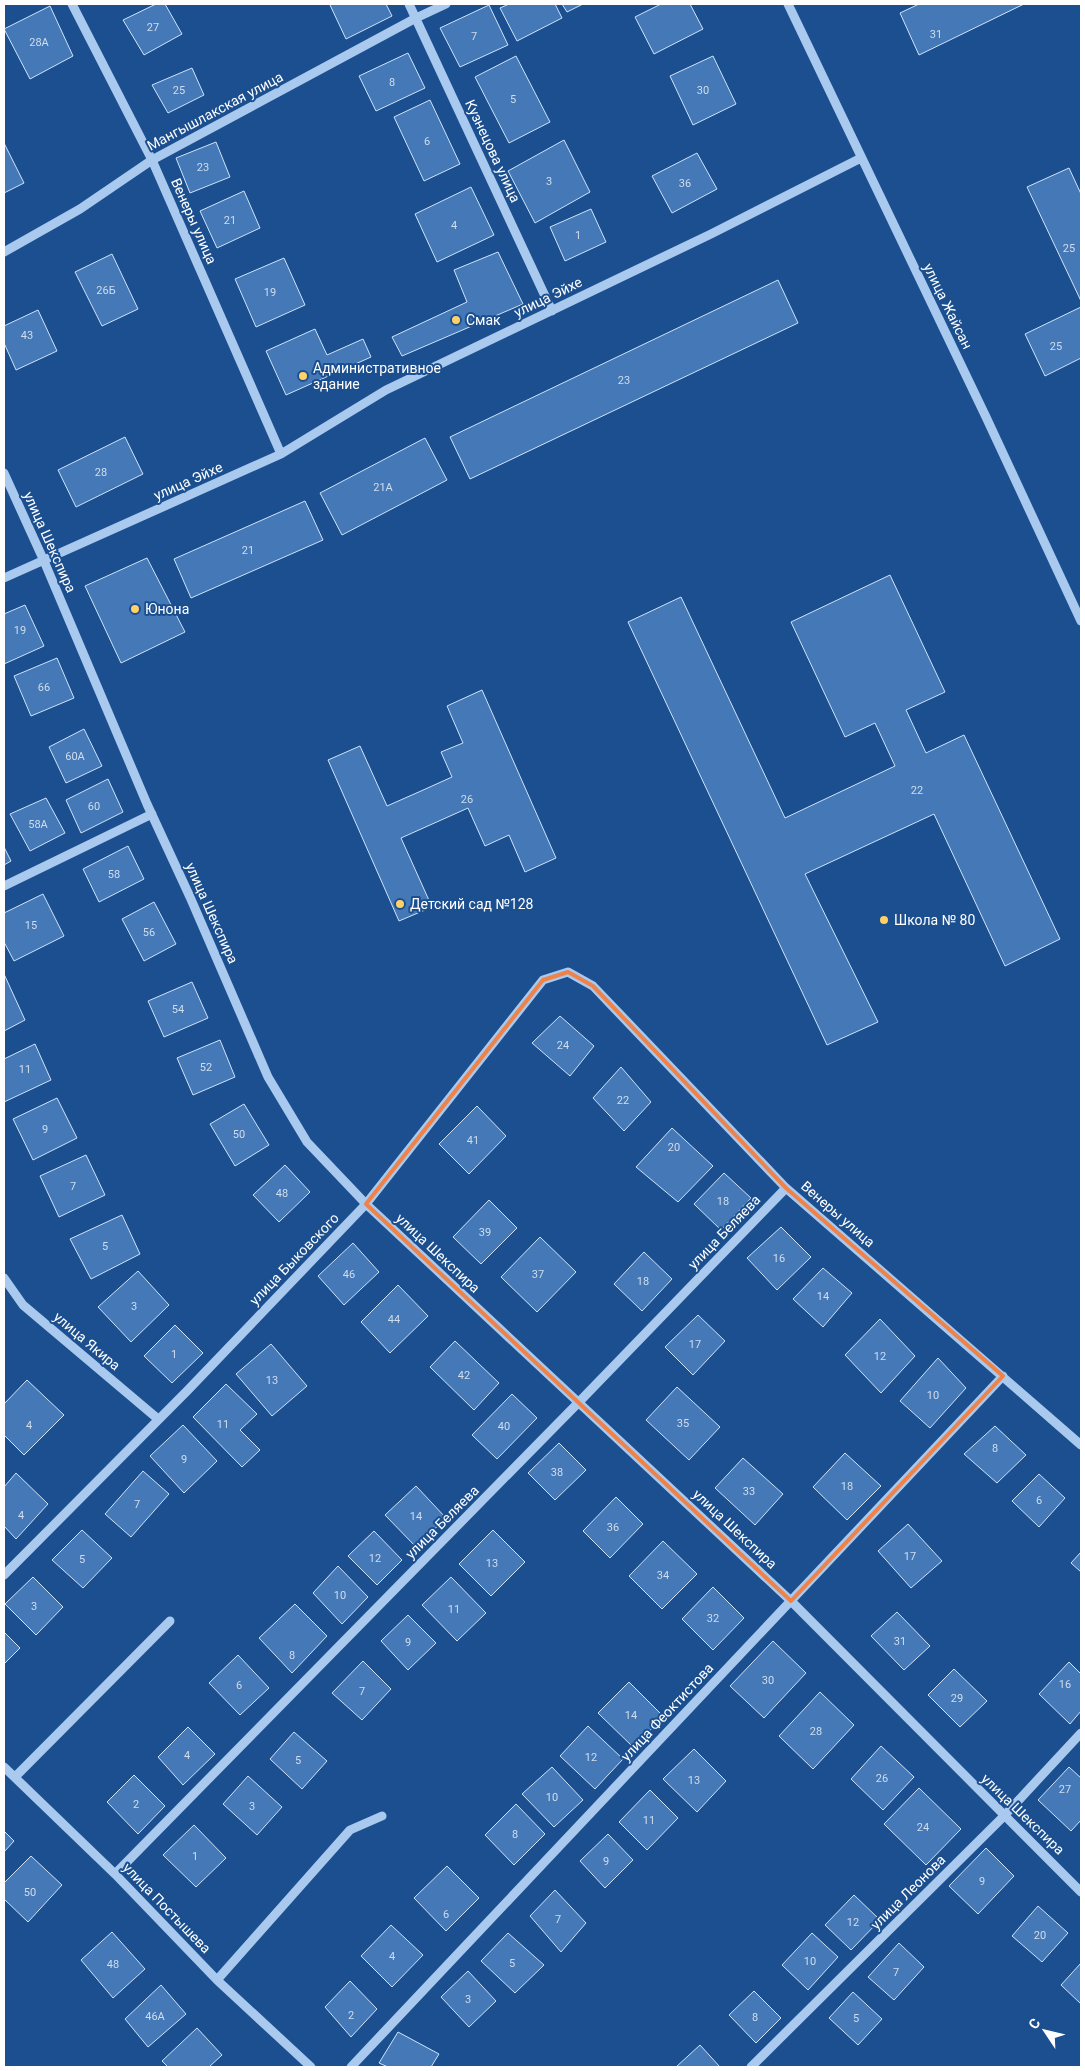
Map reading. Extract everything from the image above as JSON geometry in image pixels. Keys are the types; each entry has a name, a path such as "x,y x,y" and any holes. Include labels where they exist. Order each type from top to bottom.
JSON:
{"street":[{"name":"Венеры улица","path":"72,4 152,160 281,454"},
{"name":"Кузнецова улица","path":"410,4 552,311"},
{"name":"Мангышлакская улица","path":"4,252 80,209 152,160 416,18 446,4"},
{"name":"улица Жайсан","path":"788,4 986,417 1081,621"},
{"name":"улица Эйхе","path":"4,578 281,454 386,390 552,311 861,158"},
{"name":"улица Шекспира","path":"4,474 44,561 152,814 268,1077 307,1142 366,1204 791,1601 1081,1892"},
{"path":"4,886 152,814"},
{"name":"улица Быковского","path":"4,1575 366,1204 543,980 568,972 593,986"},
{"name":"Венеры улица","path":"593,986 786,1188 1081,1446"},
{"name":"улица Беляева","path":"115,1874 579,1402 786,1188"},
{"name":"улица Якира","path":"4,1278 23,1305 158,1419"},
{"name":"улица Феоктистова","path":"351,2067 1003,1376"},
{"path":"15,1777 170,1621"},
{"name":"улица Леонова","path":"751,2067 1004,1816 1081,1733"},
{"name":"улица Постышева","path":"4,1766 115,1874 217,1980 311,2067"},
{"path":"217,1980 350,1830 382,1816"}],"highlighted area":[{"path":"568,972 593,986 786,1188 1003,1376 791,1601 366,1204 543,980"}],"building":[{"path":"156,4 165,4 182,34 144,55 123,20"},
{"path":"331,4 386,4 392,16 346,39"},
{"path":"509,4 555,4 562,18 517,41 500,8"},
{"path":"562,4 583,4 567,12"},
{"path":"661,4 690,4 703,29 654,54 635,17"},
{"path":"919,4 1024,4 919,55 900,13"},
{"path":"489,5 508,45 460,67 440,28"},
{"path":"50,6 73,56 30,79 4,29"},
{"path":"408,53 425,88 376,111 359,76"},
{"path":"516,56 550,122 509,143 475,77"},
{"path":"713,56 736,104 693,125 670,76"},
{"path":"192,68 204,95 168,113 152,85"},
{"path":"430,100 460,164 424,181 394,117"},
{"path":"564,140 590,192 535,223 508,171"},
{"path":"216,142 230,177 190,193 176,158"},
{"path":"4,143 24,183 4,193"},
{"path":"697,153 717,189 672,213 652,176"},
{"path":"1069,168 1081,194 1081,301 1027,187"},
{"path":"471,187 494,235 437,262 415,214"},
{"path":"244,191 260,228 217,248 200,211"},
{"path":"591,209 606,242 565,261 550,227"},
{"name":"Смак","path":"498,252 523,304 402,356 392,337 467,302 454,270"},
{"path":"112,254 138,309 102,326 75,272"},
{"path":"284,258 305,305 256,327 235,279"},
{"path":"778,280 798,323 470,479 450,437"},
{"path":"1081,307 1081,358 1045,376 1025,334"},
{"path":"38,310 57,351 16,370 4,343 4,326"},
{"name":"Административное здание","path":"315,329 327,355 363,339 371,357 286,395 266,351"},
{"path":"125,437 143,474 76,507 58,470"},
{"path":"425,438 447,480 342,535 320,493"},
{"path":"305,501 323,540 191,598 174,559"},
{"name":"Юнона","path":"147,558 185,632 121,663 85,586"},
{"name":"Школа № 80","path":"890,575 945,692 906,710 926,753 964,735 1060,939 1005,966 934,814 805,874 878,1022 827,1045 628,622 681,597 785,818 895,766 875,723 845,737 791,622"},
{"path":"25,605 44,646 4,664 4,614"},
{"path":"57,658 74,698 31,716 14,676"},
{"path":"482,690 556,858 525,872 509,835 485,846 468,808 401,838 432,907 399,921 328,760 360,746 387,806 452,777 441,752 463,743 447,706"},
{"path":"84,729 102,766 66,783 49,747"},
{"path":"108,779 123,812 81,833 66,800"},
{"path":"46,798 65,833 30,851 10,814"},
{"path":"128,846 144,879 99,902 83,869"},
{"path":"4,847 11,861 4,865"},
{"path":"43,894 64,936 14,961 4,942 4,913"},
{"path":"154,902 176,944 144,961 122,919"},
{"path":"4,974 25,1020 4,1031"},
{"path":"192,982 208,1018 164,1037 148,1001"},
{"path":"560,1016 594,1046 570,1076 532,1043"},
{"path":"220,1040 235,1077 193,1095 177,1058"},
{"path":"35,1044 51,1080 4,1102 4,1059"},
{"path":"621,1067 651,1102 624,1131 593,1098"},
{"path":"57,1098 77,1138 33,1160 13,1119"},
{"path":"244,1104 269,1145 235,1166 210,1124"},
{"path":"477,1106 506,1136 469,1174 439,1144"},
{"path":"672,1128 713,1166 678,1202 636,1167"},
{"path":"86,1155 105,1195 59,1217 40,1176"},
{"path":"285,1165 310,1192 279,1222 253,1195"},
{"path":"724,1173 751,1198 721,1230 694,1204"},
{"path":"489,1200 517,1228 481,1264 453,1237"},
{"path":"122,1215 140,1254 91,1279 70,1239"},
{"path":"781,1227 811,1257 777,1290 747,1258"},
{"path":"540,1237 576,1272 537,1312 501,1277"},
{"path":"353,1243 379,1272 344,1305 318,1276"},
{"path":"644,1252 672,1279 642,1311 614,1284"},
{"path":"823,1268 852,1293 823,1327 793,1299"},
{"path":"138,1271 169,1305 131,1342 98,1307"},
{"path":"398,1285 428,1316 390,1353 361,1322"},
{"path":"698,1315 725,1341 693,1375 665,1347"},
{"path":"880,1319 915,1356 881,1393 845,1355"},
{"path":"175,1325 203,1353 172,1383 144,1356"},
{"path":"455,1341 499,1383 474,1410 430,1367"},
{"path":"271,1344 307,1386 272,1416 236,1374"},
{"path":"938,1358 966,1388 930,1428 900,1401"},
{"path":"27,1380 64,1415 24,1455 4,1435 4,1404"},
{"path":"226,1384 257,1414 240,1430 260,1450 242,1467 193,1417"},
{"path":"677,1387 720,1427 689,1460 646,1420"},
{"path":"512,1394 537,1418 497,1459 472,1435"},
{"path":"183,1425 217,1461 184,1493 150,1456"},
{"path":"995,1426 1026,1455 997,1483 964,1454"},
{"path":"559,1443 586,1470 555,1500 528,1473"},
{"path":"845,1453 881,1486 847,1520 813,1487"},
{"path":"743,1458 783,1494 755,1525 715,1488"},
{"path":"143,1471 169,1494 131,1537 105,1514"},
{"path":"16,1473 48,1504 16,1539 4,1526 4,1487"},
{"path":"1039,1474 1065,1498 1039,1527 1012,1501"},
{"path":"416,1486 446,1518 416,1547 385,1515"},
{"path":"616,1497 643,1524 610,1558 583,1531"},
{"path":"908,1524 942,1561 911,1588 878,1551"},
{"path":"82,1530 112,1558 83,1588 52,1560"},
{"path":"493,1530 525,1562 491,1596 459,1564"},
{"path":"374,1531 402,1560 377,1585 348,1556"},
{"path":"663,1541 697,1574 662,1609 629,1576"},
{"path":"1081,1552 1081,1572 1071,1563"},
{"path":"338,1566 368,1597 342,1624 313,1593"},
{"path":"33,1577 63,1607 36,1635 5,1604"},
{"path":"451,1577 486,1613 457,1641 422,1605"},
{"path":"713,1587 744,1618 713,1650 682,1619"},
{"path":"295,1604 327,1636 292,1673 259,1638"},
{"path":"897,1612 930,1646 904,1670 871,1636"},
{"path":"408,1615 436,1643 408,1670 381,1641"},
{"path":"4,1632 20,1648 4,1664"},
{"path":"773,1641 806,1673 764,1718 730,1686"},
{"path":"238,1655 269,1688 240,1715 209,1683"},
{"path":"363,1661 391,1689 362,1720 332,1693"},
{"path":"1069,1662 1081,1674 1081,1711 1070,1724 1039,1694"},
{"path":"954,1669 987,1701 960,1727 928,1695"},
{"path":"629,1682 664,1717 633,1747 598,1713"},
{"path":"820,1692 854,1725 813,1769 779,1736"},
{"path":"588,1726 623,1759 595,1789 560,1756"},
{"path":"188,1727 215,1754 183,1785 158,1757"},
{"path":"294,1732 327,1761 302,1789 270,1759"},
{"path":"881,1746 914,1777 883,1810 851,1779"},
{"path":"694,1749 726,1781 697,1812 663,1779"},
{"path":"552,1767 583,1800 554,1827 522,1794"},
{"path":"1069,1767 1081,1778 1081,1820 1071,1831 1038,1800"},
{"path":"134,1775 165,1806 138,1834 107,1802"},
{"path":"248,1776 282,1807 257,1835 223,1804"},
{"path":"919,1788 961,1829 926,1865 884,1824"},
{"path":"650,1790 678,1818 647,1850 619,1822"},
{"path":"516,1804 545,1834 514,1865 485,1835"},
{"path":"194,1825 226,1858 196,1887 163,1855"},
{"path":"4,1831 14,1841 4,1852"},
{"path":"608,1834 633,1860 605,1888 580,1861"},
{"path":"986,1848 1014,1876 978,1914 949,1886"},
{"path":"31,1856 62,1885 28,1922 4,1899 4,1883"},
{"path":"447,1866 479,1898 446,1931 414,1898"},
{"path":"555,1890 586,1923 561,1952 530,1916"},
{"path":"854,1895 880,1920 851,1950 825,1925"},
{"path":"1038,1906 1068,1933 1042,1962 1012,1936"},
{"path":"391,1925 423,1955 392,1987 361,1956"},
{"path":"112,1932 145,1969 113,1998 81,1960"},
{"path":"508,1933 544,1965 515,1993 481,1961"},
{"path":"812,1933 838,1957 808,1990 782,1965"},
{"path":"899,1943 924,1967 894,2000 868,1977"},
{"path":"1081,1963 1081,2004 1061,1985"},
{"path":"468,1971 496,2001 469,2027 441,1997"},
{"path":"350,1981 377,2009 351,2037 325,2007"},
{"path":"161,1985 186,2014 148,2047 125,2019"},
{"path":"754,1991 781,2018 756,2043 729,2015"},
{"path":"853,1992 882,2019 858,2045 829,2018"},
{"path":"197,2028 222,2055 209,2067 168,2067 162,2061"},
{"path":"398,2032 439,2054 431,2067 388,2067 379,2063"},
{"path":"700,2045 720,2067 676,2067"}],"place":[{"name":"Смак","path":"456,320"},
{"name":"Административное здание","path":"303,376"},
{"name":"Юнона","path":"135,609"},
{"name":"Детский сад №128","path":"400,904"},
{"name":"Школа № 80","path":"884,920"}]}
